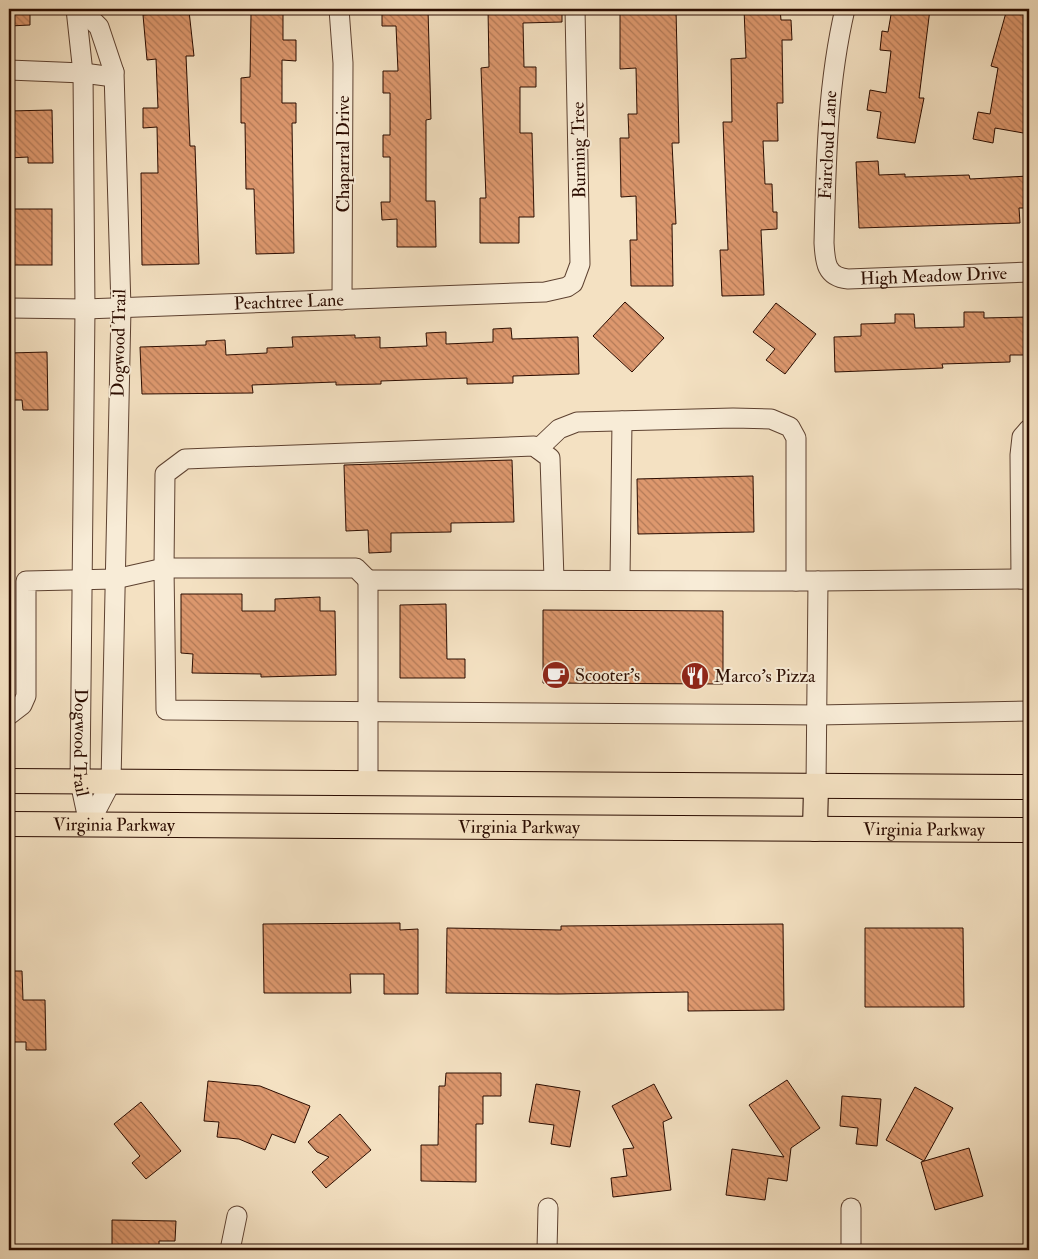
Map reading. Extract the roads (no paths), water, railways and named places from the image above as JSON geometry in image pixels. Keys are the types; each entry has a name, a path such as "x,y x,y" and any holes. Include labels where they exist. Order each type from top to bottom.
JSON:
{"main road":[{"path":"9,781 1029,787"},
{"path":"815,828 816,786"},
{"name":"Virginia Parkway","path":"9,824 1029,830"}],"street":[{"name":"Dogwood Trail","path":"76,9 83,73 85,310 80,782 88,824"},
{"name":"Dogwood Trail","path":"81,9 99,27 114,72 121,308 110,782 88,824"},
{"name":"Chaparral Drive","path":"339,9 343,64 342,300"},
{"name":"Burning Tree","path":"567,287 573,283 580,264 575,9"},
{"name":"Faircloud Lane","path":"837,278 825,261 827,118 837,42 845,9"},
{"path":"9,70 83,73 106,76 114,72"},
{"name":"High Meadow Drive","path":"837,278 1029,272"},
{"name":"Peachtree Lane","path":"9,308 85,310 544,292 567,287"},
{"path":"538,449 559,429 577,422 772,419 790,428 796,438 796,581"},
{"path":"620,579 622,421"},
{"path":"368,580 620,579 818,581 1025,579 1020,455 1022,437 1029,429"},
{"path":"554,579 550,458 534,446 185,459 165,474 166,710 817,715 1029,712"},
{"path":"9,715 22,705 26,696 26,581 115,579 164,568 356,568 368,580 368,784"},
{"path":"816,786 818,581"},
{"path":"547,1250 548,1208"},
{"path":"851,1208 851,1250"},
{"path":"230,1250 237,1216"}],"place":[{"name":"Scooter's","path":"556,675"},
{"name":"Marco's Pizza","path":"695,676"}]}
